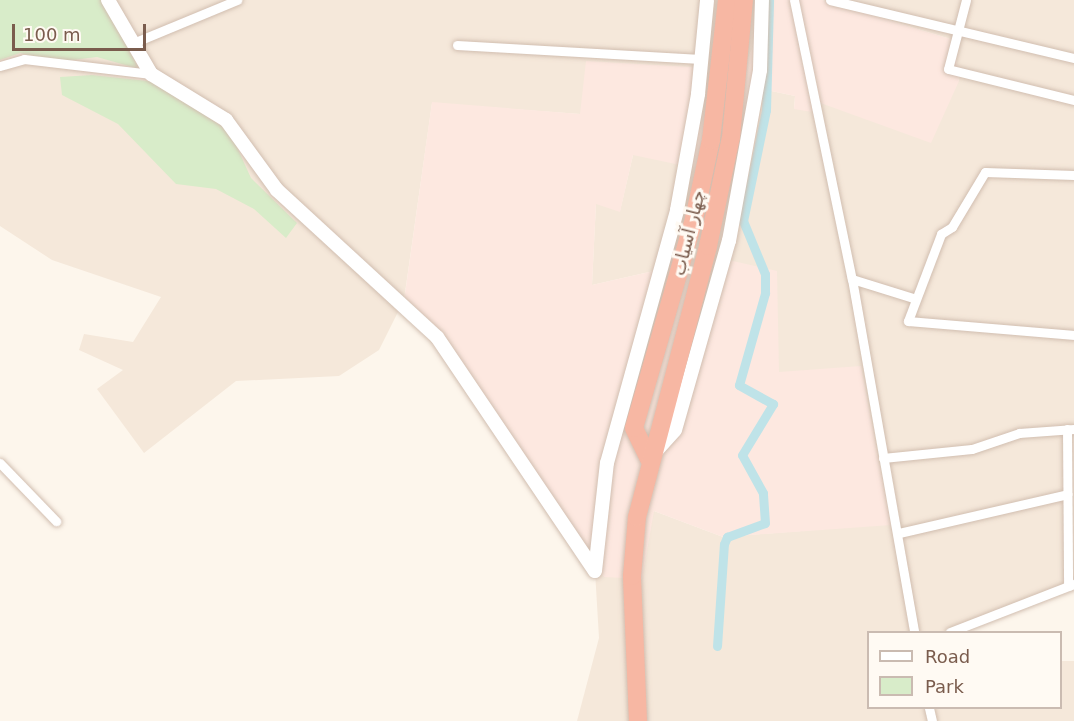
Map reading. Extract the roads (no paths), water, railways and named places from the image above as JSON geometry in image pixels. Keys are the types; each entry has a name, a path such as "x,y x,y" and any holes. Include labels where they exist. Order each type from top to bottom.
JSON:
{"highway":[{"name":"چهار آسیاب","path":"625,426 694,219 711,140 727,0"},
{"name":"چهار آسیاب","path":"638,721 632,576 649,459 708,246 731,137 744,0"},
{"path":"625,426 649,459"}],"street":[{"path":"108,0 151,74"},
{"path":"133,43 237,0"},
{"path":"0,66 24,59 151,74 226,120 277,190 437,337 595,570 625,426 677,210 701,59 706,0"},
{"path":"649,459 675,430 729,241 760,70 762,0"},
{"path":"794,0 852,279 883,458 899,533 914,631"},
{"path":"830,0 1074,58"},
{"path":"966,0 948,69 1074,100"},
{"path":"457,45 701,59"},
{"path":"1074,175 985,172 952,227 941,234 913,298 908,321 1074,335"},
{"path":"852,279 913,298"},
{"path":"883,458 972,449 1019,433 1071,429 1068,494 1071,585 955,631"},
{"path":"0,463 56,521"},
{"path":"899,533 1068,494"}],"waterway":[{"path":"717,646 724,544 727,537 765,523 763,493 742,455 773,404 739,385 765,293 765,274 743,221 766,110 769,0"}]}
